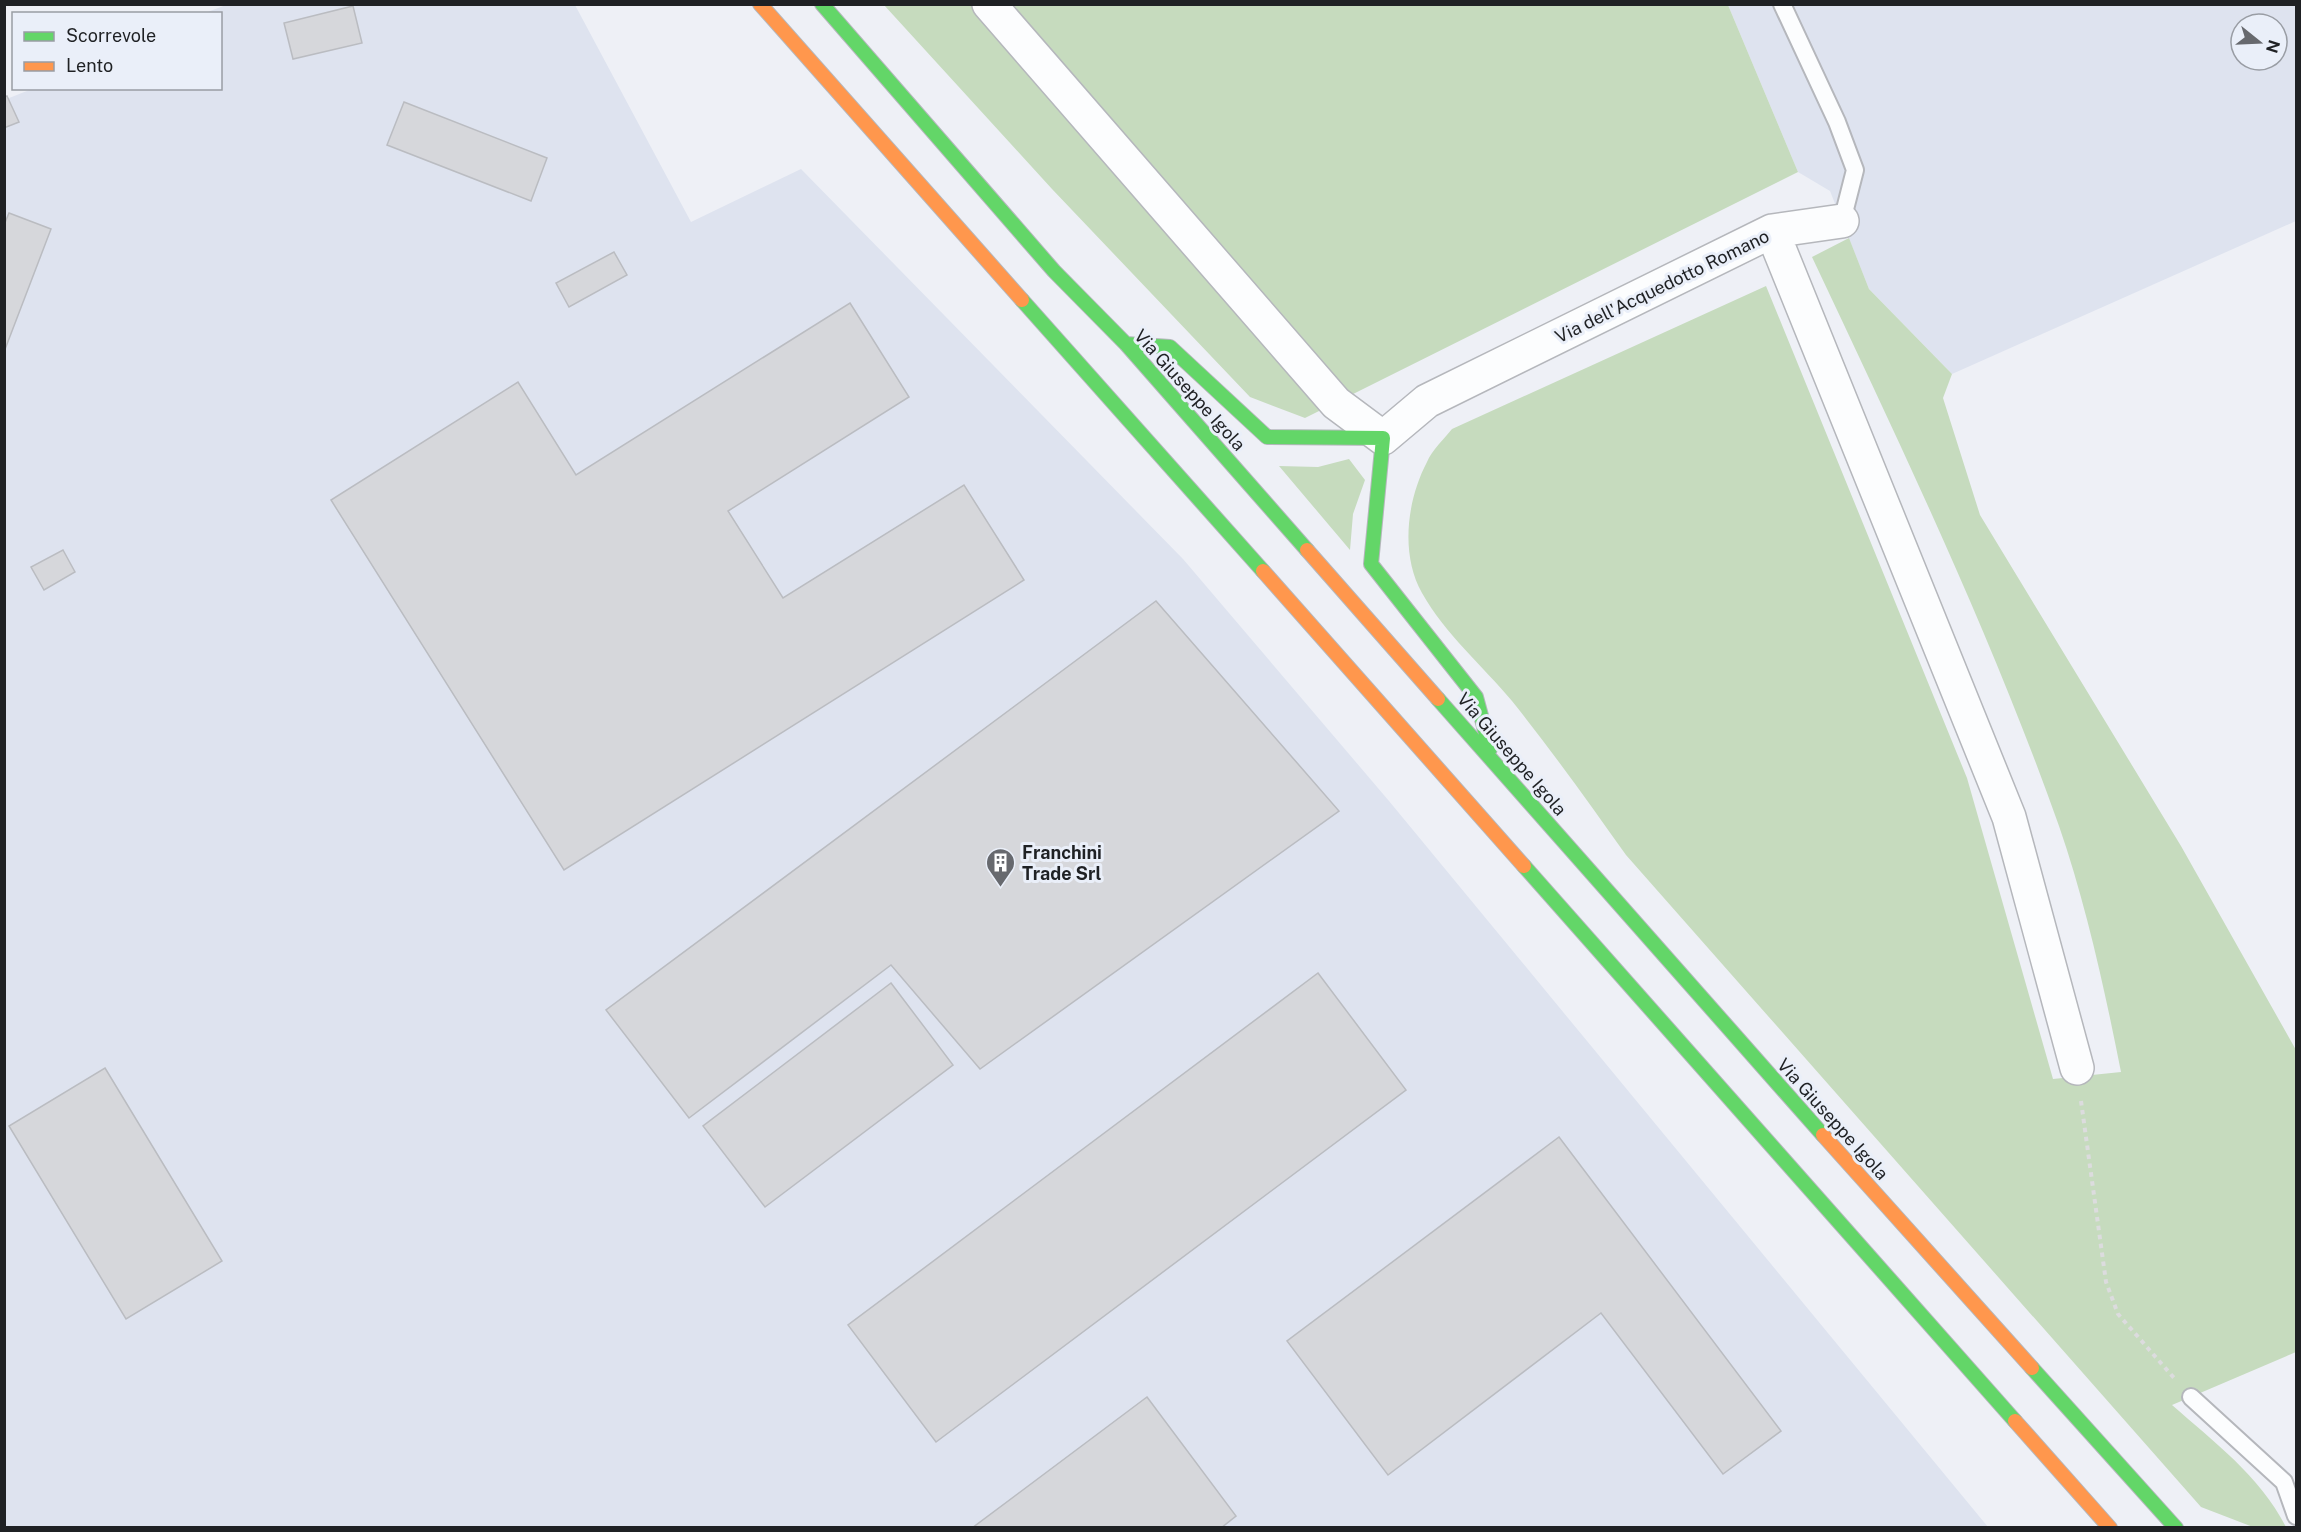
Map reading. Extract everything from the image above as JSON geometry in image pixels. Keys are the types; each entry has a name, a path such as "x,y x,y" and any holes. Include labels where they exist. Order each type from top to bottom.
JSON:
{"main road":[{"path":"760,4 2110,1527"},
{"name":"Via Giuseppe Igola","path":"822,4 1054,271 1126,344 1492,756 1764,1068 2176,1527"},
{"path":"1126,344 1170,347 1268,436 1383,438 1371,564 1476,697 1492,756"}],"street":[{"path":"989,4 1336,403 1383,438"},
{"name":"Via dell'Acquedotto Romano","path":"1383,438 1427,401 1772,231 1842,221"},
{"path":"1772,231 2009,817 2077,1068"}],"lane":[{"name":"Via dell'Acquedotto Romano","path":"1782,4 1837,122 1855,170 1842,221"},
{"path":"2191,1397 2284,1482 2296,1516"}],"path":[{"path":"2077,1068 2106,1282 2118,1314 2191,1397"}],"shaded area":[{"path":"226,5 575,5 691,222 801,169 1183,559 1389,801 1988,1527 5,1527 4,100 29,90 222,90 222,12 208,12"},
{"path":"1728,5 2296,5 2296,221 1952,374 1869,289 1830,191 1798,172"}],"green space":[{"path":"884,5 1728,5 1798,172 1305,418 1250,397 1052,189"},
{"path":"1849,238 1869,289 1952,374 1943,398 1980,515 2181,846 2296,1050 2296,1352 2172,1405 2220,1446 2250,1476 2286,1527 2253,1527 2201,1507 1626,855 1512,701 1431,608 1415,578 1409,544 1409,527 1415,493 1429,458 1452,429 1766,286 1967,778 2053,1079 2121,1072 2078,886 2032,753 1943,538 1812,257"},
{"path":"1349,459 1365,480 1353,514 1350,550 1279,466 1318,467"}],"building":[{"path":"353,6 362,43 293,59 284,23"},
{"path":"7,96 19,122 4,128 4,97"},
{"path":"404,102 547,158 531,201 387,145"},
{"path":"9,213 51,229 4,352 4,225"},
{"path":"614,252 627,275 569,307 556,283"},
{"path":"850,303 909,397 728,511 783,598 964,485 1024,580 564,870 331,500 518,382 576,475"},
{"path":"63,550 75,572 44,590 31,567"},
{"name":"Franchini Trade Srl","path":"1156,601 1339,811 980,1069 891,965 689,1118 606,1010"},
{"path":"1318,973 1406,1090 936,1442 848,1325"},
{"path":"891,983 953,1065 765,1207 703,1126"},
{"path":"105,1068 222,1261 126,1319 9,1126"},
{"path":"1559,1137 1781,1431 1723,1474 1601,1313 1388,1475 1287,1341"},
{"path":"1147,1397 1236,1516 1221,1528 972,1528"}],"traffic: fast":[{"path":"822,4 1054,271 1126,344 1307,550"},
{"path":"1022,300 1263,571"},
{"path":"1126,344 1170,347 1267,437 1383,438 1371,564 1476,697 1490,749"},
{"path":"1438,699 1823,1135"},
{"path":"1524,866 2015,1421"},
{"path":"2032,1368 2176,1528"}],"traffic: slow":[{"path":"760,4 1022,300"},
{"path":"1307,550 1438,699"},
{"path":"1263,571 1524,866"},
{"path":"1823,1135 2032,1368"},
{"path":"2015,1421 2110,1528"}],"place":[{"name":"Franchini Trade Srl","path":"1001,888"}]}
